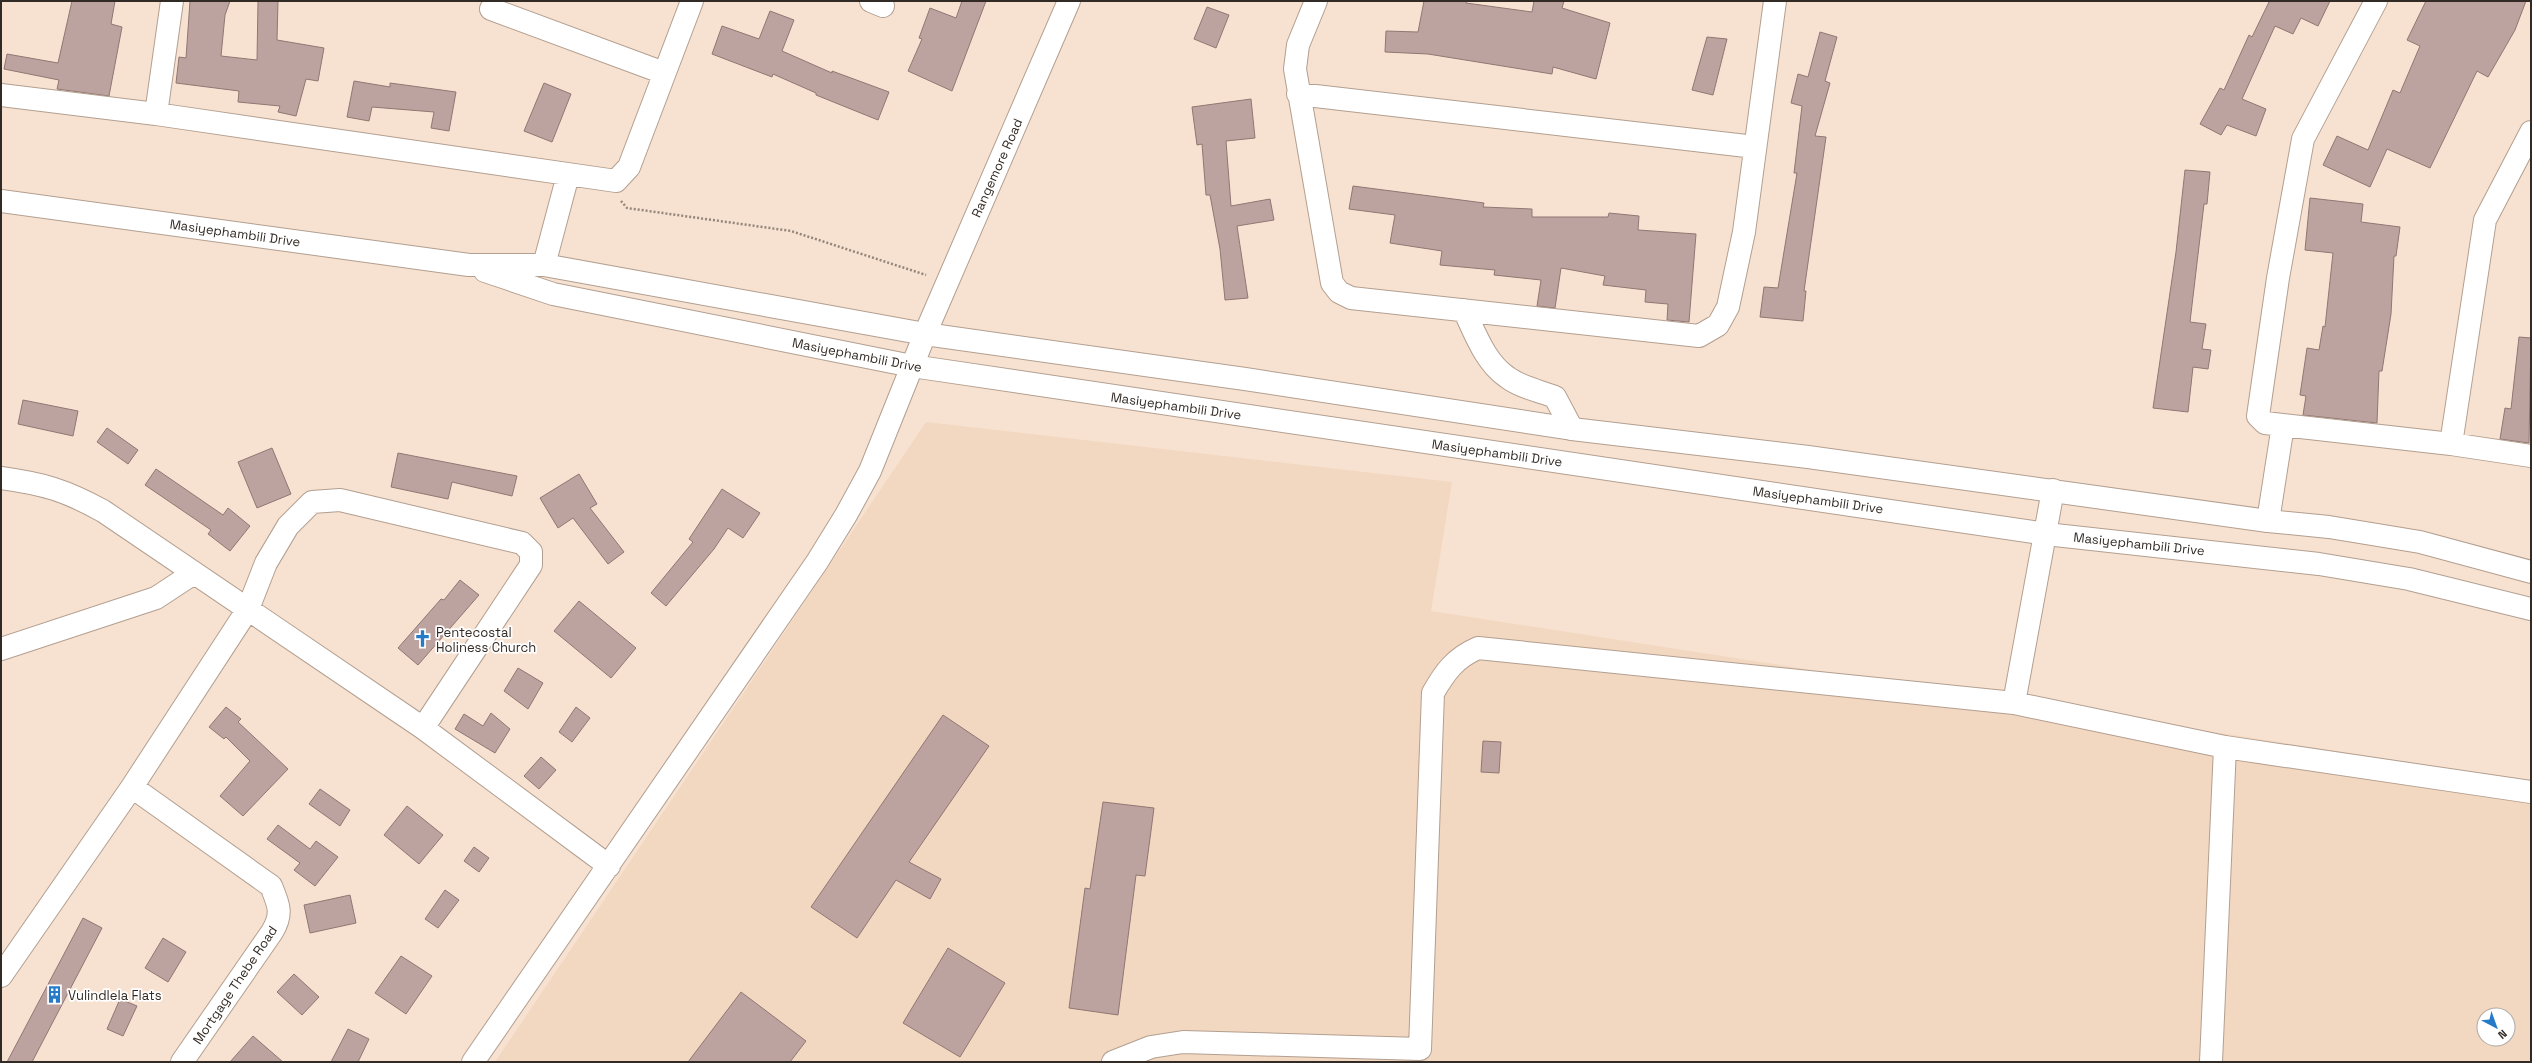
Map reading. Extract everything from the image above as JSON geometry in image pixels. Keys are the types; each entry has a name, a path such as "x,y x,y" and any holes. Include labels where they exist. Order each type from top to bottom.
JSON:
{"street":[{"path":"156,114 172,1"},
{"path":"1,95 156,114 616,181 629,167 692,1"},
{"name":"Rangemore Road","path":"473,1062 817,562 846,515 870,471 947,282 1069,1"},
{"path":"1316,1 1295,56 1298,94 1332,283 1339,292 1351,298 1699,336 1706,333 1718,324 1728,306 1744,232 1775,1"},
{"path":"2376,1 2303,139 2278,278 2258,416 2265,423 2450,444 2531,456"},
{"path":"490,9 664,73"},
{"path":"1298,94 1755,147"},
{"path":"2450,444 2485,220 2531,132"},
{"path":"544,265 568,175"},
{"name":"Masiyephambili Drive","path":"1,201 469,265 544,265 925,334 1245,379 1572,429 1800,456 2268,521 2329,526 2420,542 2531,572"},
{"name":"Masiyephambili Drive","path":"469,265 553,294 912,366 2046,534 2319,564 2409,579 2531,609"},
{"path":"1464,310 1486,354 1498,370 1518,383 1555,397 1572,429"},
{"path":"2268,521 2283,425"},
{"path":"1,478 39,484 72,494 103,511 423,728 609,866"},
{"path":"2014,703 2053,490"},
{"path":"1,976 132,787 248,610 269,557 288,526 312,502 340,500 522,543 531,552 531,565 423,728"},
{"path":"1,649 156,598 194,573"},
{"path":"1113,1062 1152,1047 1183,1042 1420,1055 1433,693 1446,670 1462,655 1478,648 2014,703 2225,746 2531,792"},
{"path":"2211,1062 2225,746"},
{"name":"Mortgage Thebe Road","path":"132,787 271,886 278,904 279,920 272,932 182,1062"}],"path":[{"path":"616,181 620,198 627,208 792,231 947,282"}],"shaded area":[{"path":"926,422 1452,482 1431,611 2531,781 2531,1062 495,1062"}],"building":[{"path":"72,1 115,1 111,24 122,27 109,96 57,89 59,80 4,69 7,54 58,63"},
{"path":"190,1 230,1 225,15 221,56 257,60 258,1 278,1 277,40 324,48 318,81 306,79 296,116 278,112 280,106 238,102 239,91 176,83 179,57 186,58"},
{"path":"962,1 986,1 952,91 908,71 922,39 919,38 930,8 956,18"},
{"path":"1424,1 1467,1 1466,3 1532,12 1534,1 1564,1 1562,8 1610,23 1596,79 1553,67 1552,74 1428,54 1385,52 1386,31 1418,32"},
{"path":"2267,1 2330,1 2318,26 2301,18 2293,34 2275,26 2242,99 2266,109 2256,136 2227,125 2221,135 2200,124 2220,88 2224,90 2249,35 2252,37 2269,2"},
{"path":"2426,1 2526,1 2515,30 2488,77 2477,71 2430,168 2387,149 2370,187 2323,165 2337,136 2368,150 2393,90 2400,93 2420,46 2407,40"},
{"path":"1207,7 1229,15 1216,48 1194,39"},
{"path":"770,11 794,20 782,51 832,73 832,71 889,92 878,120 816,95 816,93 773,74 772,77 712,54 722,26 759,39"},
{"path":"1820,32 1837,37 1825,81 1830,83 1815,136 1826,137 1804,291 1806,291 1803,321 1760,317 1764,287 1778,288 1797,173 1794,173 1802,106 1791,103 1798,74 1808,77"},
{"path":"1707,37 1727,39 1713,95 1692,90"},
{"path":"354,81 390,87 390,83 456,92 449,131 431,128 434,112 372,107 369,121 347,117"},
{"path":"544,83 571,94 552,142 524,131"},
{"path":"1251,99 1255,138 1226,141 1231,206 1270,199 1274,220 1237,226 1248,298 1225,300 1220,249 1210,195 1206,195 1202,144 1197,145 1192,107"},
{"path":"2185,170 2210,172 2207,204 2204,204 2190,322 2206,324 2202,349 2211,350 2208,369 2193,367 2188,412 2153,408 2176,252"},
{"path":"1353,186 1484,203 1483,207 1532,209 1532,217 1608,217 1609,213 1639,216 1638,230 1696,234 1689,322 1667,320 1668,304 1645,302 1646,290 1603,285 1605,276 1561,268 1555,308 1537,306 1541,280 1494,275 1495,270 1440,265 1442,251 1390,243 1395,215 1349,209"},
{"path":"2310,198 2363,204 2361,222 2400,227 2396,256 2394,256 2391,314 2382,371 2379,371 2377,423 2303,415 2306,396 2300,395 2307,348 2319,350 2323,326 2325,327 2333,253 2305,250"},
{"path":"2519,337 2531,338 2529,443 2500,439 2505,408 2511,409"},
{"path":"23,400 78,411 73,436 18,424"},
{"path":"107,428 138,450 128,464 97,442"},
{"path":"272,448 291,494 257,508 238,462"},
{"path":"398,453 517,476 512,496 452,482 448,499 391,487"},
{"path":"156,469 223,515 228,508 250,526 230,551 208,534 211,530 145,485"},
{"path":"579,474 597,504 590,508 624,552 608,564 573,518 558,528 540,498"},
{"path":"722,489 760,513 743,538 728,528 714,549 666,606 651,593 693,542 689,539"},
{"path":"460,580 479,595 418,665 398,648 441,599 444,600"},
{"path":"579,601 636,648 611,678 554,631"},
{"path":"518,668 543,683 528,709 504,691"},
{"path":"226,707 241,719 238,722 288,769 243,816 220,796 250,761 226,737 224,739 209,727"},
{"path":"576,707 590,718 572,742 559,732"},
{"path":"491,713 510,729 495,753 455,729 464,714 483,726"},
{"path":"943,715 989,746 909,862 941,879 930,899 896,880 857,938 811,907"},
{"path":"1483,741 1501,742 1499,773 1481,772"},
{"path":"541,757 556,770 539,789 524,776"},
{"path":"320,789 350,810 340,826 309,804"},
{"path":"1103,802 1154,808 1145,876 1136,875 1118,1015 1069,1008 1085,888 1090,889"},
{"path":"407,806 443,835 419,864 384,835"},
{"path":"278,825 310,849 316,841 338,857 315,886 294,870 300,863 267,839"},
{"path":"474,847 489,858 479,872 464,861"},
{"path":"445,890 459,900 438,928 425,919"},
{"path":"350,895 356,923 310,933 304,905"},
{"name":"Vulindlela Flats","path":"83,918 102,928 32,1062 7,1062"},
{"path":"163,938 186,952 168,982 145,968"},
{"path":"948,948 1005,983 960,1057 903,1023"},
{"path":"401,956 432,976 406,1014 375,993"},
{"path":"294,974 319,997 302,1015 277,992"},
{"path":"741,992 806,1041 790,1062 688,1062"},
{"path":"120,999 137,1006 123,1036 107,1029"},
{"path":"348,1029 369,1039 358,1062 331,1062"},
{"path":"253,1036 283,1062 230,1062"}],"place":[{"name":"Pentecostal Holiness Church","path":"423,639"},
{"name":"Vulindlela Flats","path":"55,995"}]}
